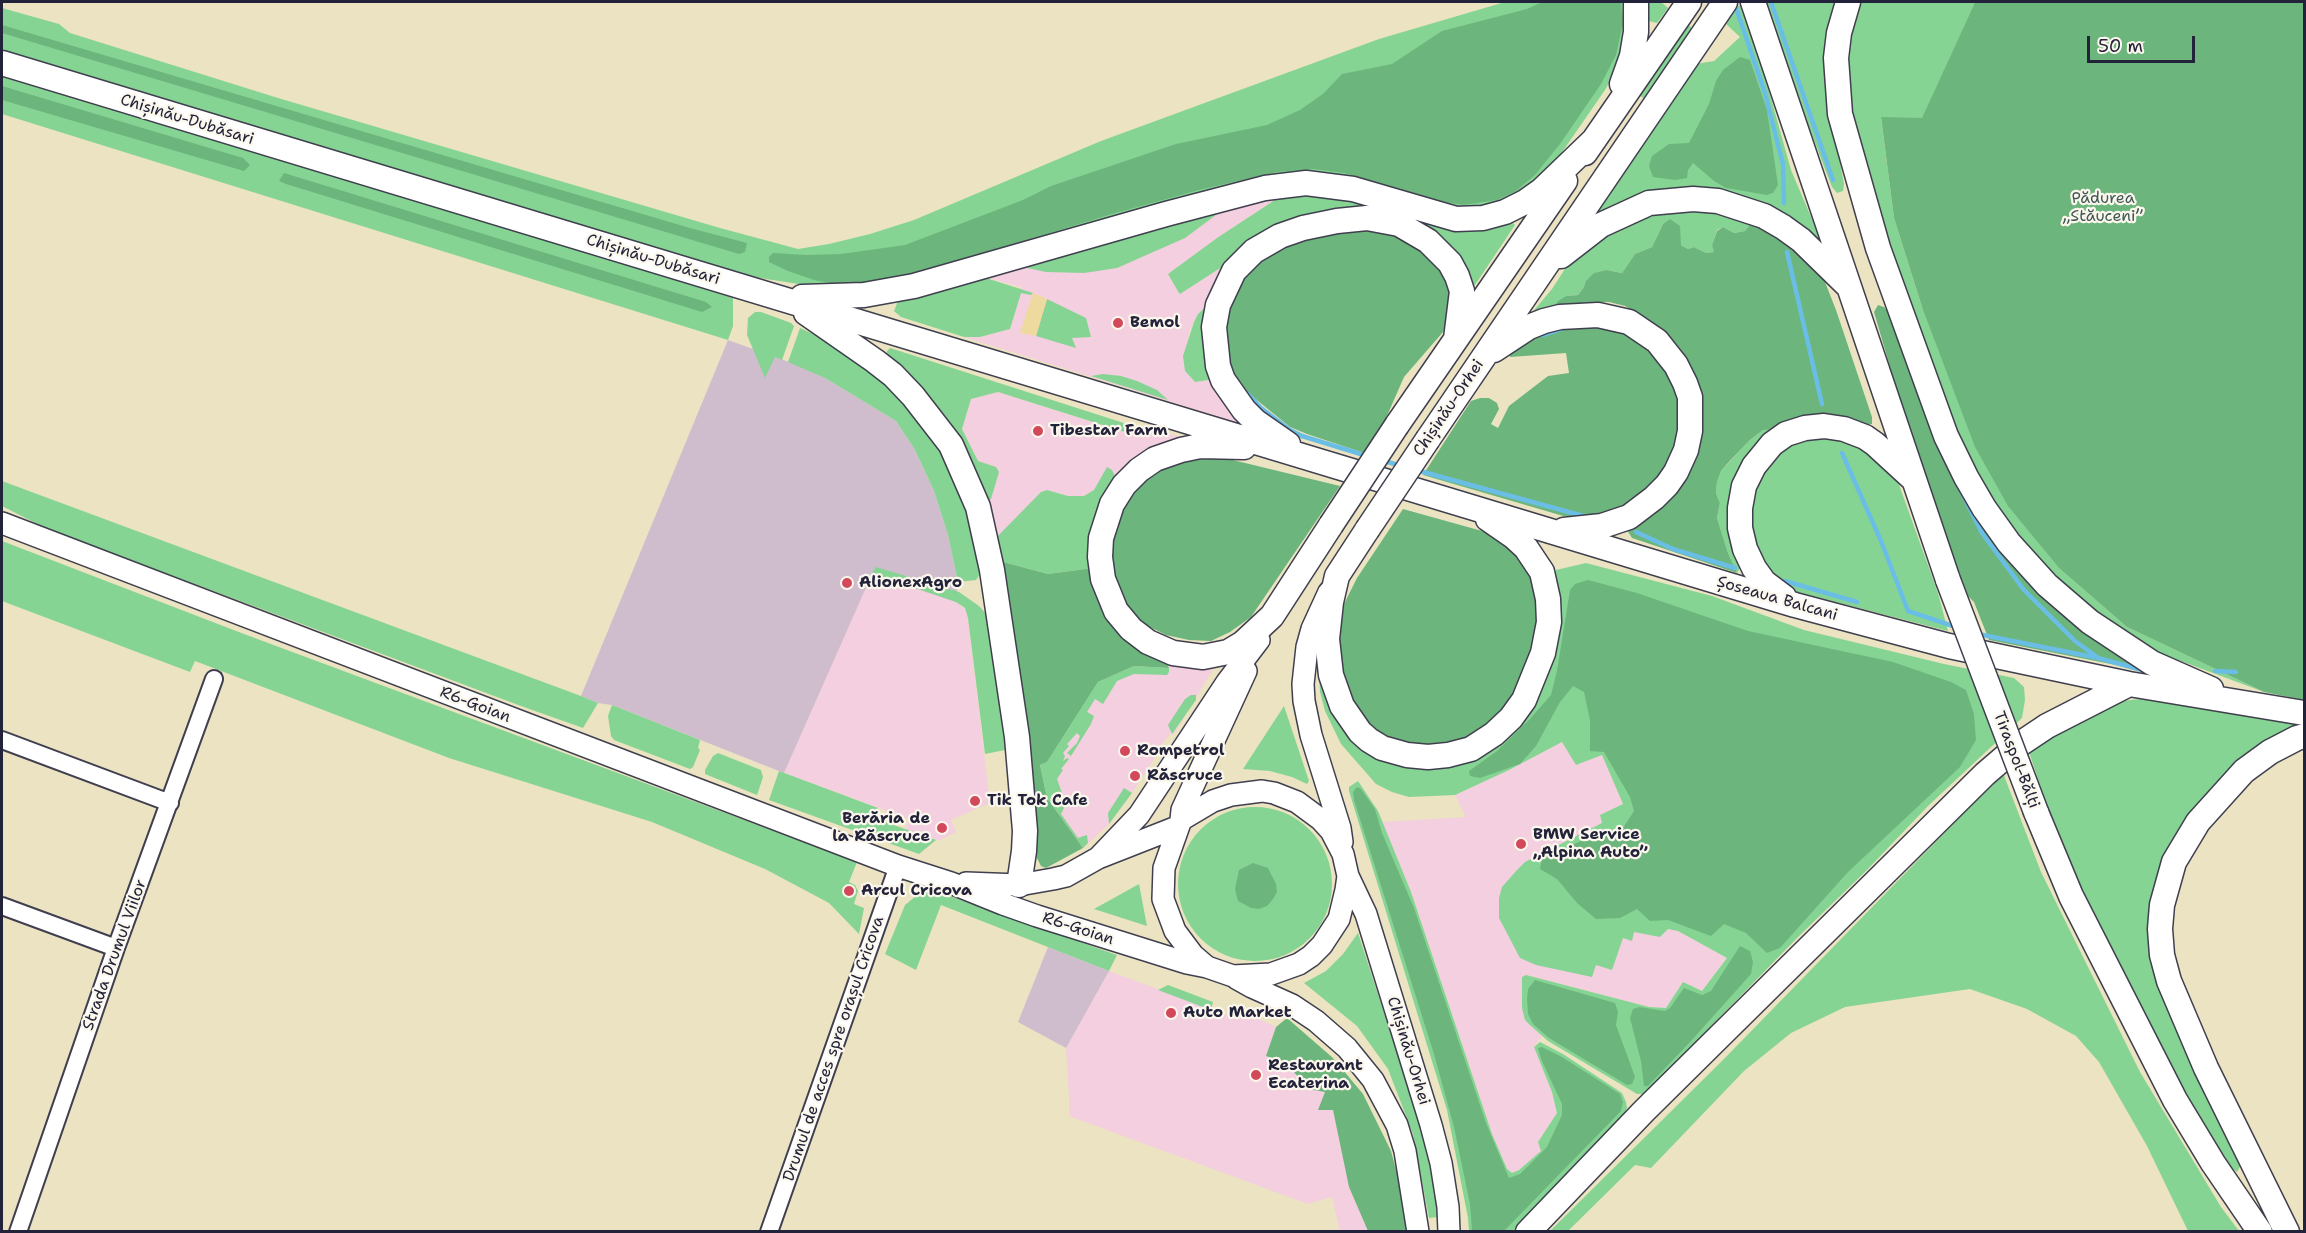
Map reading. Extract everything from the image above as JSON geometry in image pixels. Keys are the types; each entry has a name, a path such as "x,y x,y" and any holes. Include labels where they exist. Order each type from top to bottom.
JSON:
{"highway":[{"path":"1612,112 1632,56 1636,32 1636,2"},
{"name":"Chișinău-Orhei","path":"1337,576 1482,358 1725,2"},
{"name":"Tiraspol-Bălți","path":"1753,2 1948,579 2036,812 2071,896 2175,1100 2213,1163 2260,1232"},
{"path":"1848,2 1839,33 1836,58 1840,114 1878,248 1946,436 1984,508 2008,543 2047,585 2090,622 2152,663 2258,706 2304,713"},
{"name":"Chișinău-Orhei","path":"1272,616 1397,425 1685,8"},
{"name":"Chișinău-Dubăsari","path":"2,63 1304,455"},
{"path":"778,297 864,295 914,286 1166,213 1265,188 1306,183 1353,189 1456,219 1483,218 1505,212 1525,202 1542,190 1593,141"},
{"path":"1541,273 1577,242 1624,212 1649,203 1693,199 1718,201 1764,216 1801,240 1851,289"},
{"path":"1304,455 1255,421 1232,394 1218,366 1214,327 1218,305 1234,271 1254,251 1280,236 1303,228 1337,221 1367,218 1399,224 1428,241 1450,263 1457,276 1462,291 1456,339"},
{"path":"1840,257 1878,248"},
{"path":"778,297 855,346 893,375 913,396 944,437 965,474 978,507 992,570 1017,737 1025,831 1019,885"},
{"path":"1482,358 1529,327 1560,317 1599,315 1629,322 1657,341 1676,365 1685,383 1690,397 1691,415 1686,450 1676,472 1654,498 1629,517 1616,522 1586,529 1548,531"},
{"path":"1795,605 1759,576 1749,559 1742,539 1741,497 1749,475 1772,444 1796,430 1813,426 1845,429 1875,444 1915,482"},
{"path":"1272,616 1243,643 1218,655 1190,656 1160,649 1131,629 1116,611 1103,579 1100,557 1101,538 1112,504 1124,485 1139,470 1155,459 1200,446 1273,446"},
{"name":"Șoseaua Balcani","path":"1304,455 1795,605 1949,645 2128,684 2258,706"},
{"path":"1337,576 1329,619 1328,658 1336,693 1355,725 1369,740 1382,748 1407,754 1428,757 1471,749 1494,734 1511,718 1524,700 1543,653 1549,622 1546,586 1536,560 1515,537 1463,504"},
{"path":"1528,1232 1644,1112 1985,774 2020,744 2047,726 2128,684"},
{"path":"2287,1232 2206,1068 2173,992 2162,955 2160,929 2162,905 2174,862 2198,822 2244,771 2270,752 2304,736"}],"main road":[{"name":"R6-Goian","path":"2,523 898,866 951,883 1037,916 1187,963 1207,967"},
{"name":"Chișinău-Orhei","path":"1337,576 1312,629 1307,647 1303,684 1307,718 1340,828 1343,854"},
{"name":"Chișinău-Orhei","path":"1180,819 1259,640 1272,616"},
{"path":"1098,858 1131,826 1227,682 1259,640"},
{"path":"1169,771 1180,819 1164,868 1163,899 1175,932 1193,955 1207,967 1233,976 1271,974 1299,964 1322,945 1339,919 1344,905 1348,876 1343,854 1320,819 1297,802 1262,791 1231,795 1213,801 1180,819"},
{"name":"R6-Goian","path":"951,883 1019,885 1066,876 1180,819"},
{"name":"Chișinău-Orhei","path":"1348,876 1366,914 1431,1125 1441,1163 1448,1207 1449,1232"},
{"name":"Chișinău-Orhei","path":"1233,976 1292,1005 1316,1021 1347,1048 1372,1080 1397,1125 1405,1151 1418,1232"}],"street":[{"name":"Strada Drumul Viilor","path":"18,1232 116,948 214,679"},
{"path":"2,740 170,803"},
{"name":"Drumul de acces spre orașul Cricova","path":"770,1232 898,866"},
{"path":"2,906 116,948"},
{"path":"2,1229 9,1232"}],"shaded area":[{"name":"Bemol","path":"1284,194 1217,238 1168,274 1180,294 1231,261 1212,301 1198,314 1189,332 1185,371 1195,382 1215,379 1251,427 964,337 980,337 1010,329 1021,287 983,277"},
{"name":"AlionexAgro","path":"728,340 800,366 825,378 896,421 915,450 934,491 948,535 958,582 956,602 872,574 784,773 612,705 598,703 581,696"},
{"name":"Tibestar Farm","path":"998,392 1127,433 1130,425 1187,438 1098,485 1084,496 1068,496 1052,491 992,542 981,500 999,472 996,467 978,461 962,429 971,399"},
{"path":"872,573 956,602 967,611 990,803 951,820 956,832 940,840 905,830 909,819 784,773"},
{"name":"Rompetrol","path":"1164,657 1218,661 1174,734 1171,733 1154,754 1155,757 1132,793 1109,824 1083,848 1059,817 1047,762 1098,682 1134,666 1168,668"},
{"path":"1562,742 1602,754 1623,804 1600,815 1602,823 1562,844 1668,929 1678,931 1727,958 1702,991 1683,982 1666,1008 1649,1007 1526,975 1523,977 1525,1020 1542,1036 1534,1047 1552,1092 1557,1113 1538,1142 1542,1150 1525,1166 1512,1173 1507,1169 1492,1134 1411,892 1382,822 1466,817 1455,795"},
{"path":"1048,947 1109,971 1066,1048 1018,1022"},
{"path":"1109,971 1239,1019 1242,1011 1276,1027 1269,1048 1326,1089 1368,1231 1340,1231 1332,1197 1308,1204 1069,1116 1066,1048"}],"green space":[{"path":"1505,2 1629,2 1621,60 1605,90 1551,168 1525,195 1475,211 1317,176 953,269 831,289 721,272 2,56 2,8 59,24 70,33 278,98 798,249 870,234 914,220 1101,141 1379,39"},
{"path":"1542,2 1621,2 1623,23 1616,55 1601,84 1560,144 1535,175 1516,191 1497,200 1463,205 1443,202 1344,173 1314,169 1277,172 1112,214 899,277 845,286 814,280 769,262 769,257 773,253 841,254 905,245 1023,200 1051,186 1176,144 1267,125 1300,110 1323,94 1342,74 1392,64 1442,31 1527,9"},
{"path":"1645,2 1661,2 1668,8 1657,23 1645,20"},
{"path":"1766,2 1842,2 1833,124 1844,184 1843,191 1837,193 1832,187"},
{"path":"1854,2 1975,2 1922,119 1881,118 1894,218 1922,307 2060,569 2127,627 2264,692 2162,654 2110,628 2027,555 1969,466 1897,278 1851,119 1846,39"},
{"name":"Pădurea „Stăuceni”","path":"1975,2 2304,2 2304,700 2264,692 2127,627 2060,569 2008,506 1975,447 1922,307 1894,218 1881,117 1922,118"},
{"path":"1740,4 1767,84 1791,170 1823,245 1753,205 1593,219 1696,64 1714,61 1740,37 1725,23"},
{"path":"1688,23 1693,31 1645,99 1639,95"},
{"path":"2,25 747,243 745,252 739,254 2,33"},
{"path":"1740,57 1750,60 1767,110 1778,185 1773,193 1767,195 1726,188 1693,163 1688,170 1687,178 1675,180 1653,177 1649,166 1652,156 1669,144 1689,143 1709,104 1716,81 1723,70"},
{"path":"2,71 733,293 733,326 728,340 2,114"},
{"path":"2,86 243,158 250,165 244,171 2,100"},
{"path":"284,173 706,302 712,307 702,312 286,184 279,181"},
{"path":"1309,192 1483,226 1512,222 1515,225 1475,285 1231,261 1179,293 1168,274 1217,238 1284,194"},
{"path":"1696,207 1752,222 1745,231 1734,233 1723,227 1717,230 1712,245 1715,252 1706,253 1694,247 1688,249 1681,245 1663,224 1652,247 1635,254 1622,273 1607,270 1584,287 1578,295 1566,296 1554,312 1530,315 1552,289 1572,258 1597,240 1651,212"},
{"path":"1220,212 1185,238 1117,268 1084,273 1046,272 1018,266 1191,214"},
{"path":"1670,219 1680,226 1681,245 1688,249 1694,247 1706,253 1714,252 1712,245 1717,231 1723,227 1734,233 1745,231 1752,222 1776,235 1815,267 1825,282 1836,310 1872,417 1872,424 1866,425 1763,430 1727,464 1721,471 1717,482 1716,493 1720,503 1717,518 1737,573 1632,538 1627,530 1657,506 1697,381 1691,365 1679,347 1652,322 1625,306 1609,302 1587,302 1554,312 1557,302 1566,296 1578,295 1594,273 1607,270 1622,273 1635,254 1652,247 1663,224"},
{"path":"1351,228 1404,234 1448,277 1450,295 1450,313 1443,332 1404,377 1386,418 1364,453 1290,427 1242,388 1230,376 1224,316 1235,284 1271,248"},
{"path":"983,277 1033,293 1031,295 1021,293 1010,329 980,337 964,337 901,317 894,311 898,301"},
{"path":"1047,299 1086,318 1091,337 1072,338 1076,348 1036,336"},
{"path":"1212,301 1215,379 1195,382 1185,371 1183,356 1198,314"},
{"path":"1878,305 1884,307 1899,322 1955,474 2146,673 1989,640 1974,602 1968,596 1895,384 1874,312"},
{"path":"755,312 761,312 794,326 782,360 775,357 765,378 747,335 748,318"},
{"path":"1603,326 1623,331 1651,346 1678,387 1681,420 1672,457 1653,486 1628,505 1593,518 1577,520 1423,475 1471,401 1489,398 1497,403 1499,409 1491,424 1498,428 1509,406 1548,376 1569,373 1566,353 1510,357 1510,349 1538,330"},
{"path":"800,328 824,339 902,392 961,481 982,571 976,580 958,582 948,535 934,491 915,450 896,421 825,378 788,362"},
{"path":"890,348 1130,425 1128,433 998,392 971,399 962,429 978,461 996,467 999,472 991,499 987,502 887,360 887,351"},
{"path":"1103,374 1137,381 1157,390 1168,400 1091,376"},
{"path":"1783,428 1762,445 1742,565 1737,573 1717,518 1720,503 1716,493 1717,482 1721,471 1750,440 1763,430"},
{"path":"1817,435 1865,444 1897,479 1938,593 1948,631 1785,589 1765,569 1750,534 1751,493 1769,460 1796,440"},
{"path":"1208,454 1340,486 1251,617 1230,632 1211,641 1189,640 1166,635 1142,623 1127,608 1114,588 1108,532 1138,480 1153,469"},
{"path":"1107,467 1112,470 1118,482 1093,568 1048,574 996,560 992,542 1041,492 1047,490 1068,496 1084,496 1094,490"},
{"path":"2,481 598,703 583,728 521,706 45,528 2,506"},
{"path":"1403,509 1500,536 1534,567 1540,637 1512,707 1471,739 1446,746 1397,744 1360,720 1340,677 1339,614 1357,578"},
{"path":"2,541 244,634 857,862 849,882 855,885 858,891 854,904 864,908 859,934 829,903 765,869 652,822 449,758 195,661 190,672 2,601"},
{"path":"996,560 1048,574 1093,568 1164,657 1169,668 1134,666 1098,682 1047,762 1040,765 1047,798 1083,848 1046,868 1041,866 1036,856 1023,725"},
{"path":"1586,563 1712,596 1804,630 1944,664 2014,678 2024,687 2025,700 2022,718 1928,806 1645,1094 1637,1094 1548,1041 1531,1026 1525,1020 1522,1008 1522,977 1526,975 1649,1007 1666,1008 1683,982 1702,991 1727,958 1678,931 1668,929 1660,937 1634,932 1632,941 1623,938 1612,970 1596,965 1592,977 1536,965 1520,958 1499,918 1499,898 1502,887 1525,862 1602,823 1600,815 1623,804 1602,755 1576,765 1562,742 1455,795 1409,797 1376,784 1341,744 1325,711 1320,692 1319,673 1555,579 1556,570"},
{"path":"876,567 959,592 979,606 988,616 1010,749 985,754 965,608 956,602 872,573"},
{"path":"1588,580 1637,593 1748,631 1893,662 1951,682 1966,690 1974,714 1976,740 1960,767 1848,872 1780,948 1767,953 1746,933 1724,924 1711,936 1668,920 1650,921 1637,909 1620,918 1596,919 1577,903 1557,879 1540,869 1542,858 1581,841 1605,837 1623,828 1634,811 1630,797 1604,752 1590,751 1590,720 1584,692 1573,686 1560,702 1536,746 1520,764 1480,778 1470,776 1469,771 1497,751 1551,695 1570,590 1575,584"},
{"path":"1134,666 1169,668 1169,672 1167,675 1134,674 1117,681 1103,704 1095,699 1087,712 1094,716 1071,756 1067,753 1077,743 1080,736 1077,733 1067,744 1069,746 1063,753 1065,756 1063,761 1069,759 1057,779 1066,804 1061,814 1078,838 1087,835 1088,843 1083,848 1047,798 1040,765 1047,762 1098,682"},
{"path":"1196,695 1196,700 1172,734 1168,725 1185,699"},
{"path":"2139,699 2304,722 2214,791 2150,929 2241,1165 2237,1172 2229,1166 2160,1048 2081,889 2059,843 2029,752 2108,703"},
{"path":"612,705 700,740 698,748 700,750 693,767 690,769 614,740 611,736 608,716"},
{"path":"1284,706 1309,781 1307,784 1270,771 1243,769"},
{"path":"718,753 761,770 763,777 757,795 705,774 713,756"},
{"path":"779,771 878,808 874,818 936,840 919,854 769,800"},
{"path":"2003,773 2041,872 2140,1072 2221,1207 2239,1231 2188,1231 2147,1146 2099,1062 2076,1036 2027,1009 1970,989 1845,1007 1791,1033 1744,1071 1651,1168 1635,1165 1568,1231 1549,1232 1722,1061"},
{"path":"1358,781 1378,811 1411,892 1492,1134 1507,1169 1512,1173 1519,1170 1541,1151 1538,1142 1557,1113 1552,1092 1534,1047 1540,1042 1563,1054 1622,1093 1626,1102 1625,1114 1513,1231 1469,1231 1447,1110 1349,791 1349,787"},
{"path":"1357,787 1361,789 1375,809 1382,833 1414,908 1486,1123 1509,1178 1520,1174 1547,1147 1562,1115 1562,1104 1538,1048 1542,1047 1562,1057 1620,1094 1623,1102 1621,1111 1504,1231 1472,1231 1470,1204 1454,1127 1434,1054 1354,800 1353,792"},
{"path":"1124,788 1132,793 1109,824 1108,813"},
{"path":"1255,807 1284,813 1298,820 1309,830 1319,841 1326,855 1332,884 1326,913 1319,927 1309,938 1298,948 1284,955 1255,961 1226,955 1212,948 1201,938 1191,927 1184,913 1178,884 1184,855 1191,841 1201,830 1212,820 1226,813"},
{"path":"1253,863 1268,868 1276,884 1277,892 1273,899 1267,906 1259,909 1251,908 1238,901 1235,889 1239,870"},
{"path":"1139,884 1147,926 1094,909"},
{"path":"935,891 1117,955 1109,971 941,905 916,970 885,954 905,905 921,892"},
{"path":"1358,933 1419,1120 1439,1206 1438,1217 1429,1218 1413,1134 1388,1069 1357,1026 1304,983 1326,971 1343,954"},
{"path":"1740,946 1750,951 1753,962 1751,974 1691,1041 1648,1086 1644,1086 1641,1061 1630,1018 1633,1009 1639,1007 1665,1011 1670,1008 1684,988 1702,995 1711,991"},
{"path":"1535,980 1615,1003 1618,1012 1616,1025 1635,1077 1632,1084 1627,1085 1549,1038 1533,1024 1528,1014 1527,999 1528,989"},
{"path":"1168,985 1213,1002 1211,1010 1158,990"},
{"path":"1287,1018 1333,1058 1363,1094 1391,1151 1399,1181 1406,1231 1368,1231 1349,1187 1333,1110 1318,1110 1325,1092 1302,1088 1301,1080 1292,1070 1293,1066 1266,1056 1276,1027"}],"sand":[{"path":"1033,293 1047,299 1036,336 1020,333"}],"waterway":[{"path":"1734,2 1765,93 1783,164 1784,203"},
{"path":"1771,2 1833,180"},
{"path":"1787,252 1822,404"},
{"path":"1542,335 1561,329"},
{"path":"1247,393 1261,408 1290,430 1302,436 1367,456"},
{"path":"1842,453 1881,541 1908,611 1956,627"},
{"path":"1384,461 1402,466"},
{"path":"1416,470 1587,517"},
{"path":"1960,489 1982,533 2024,590 2075,641 2097,657"},
{"path":"1636,532 1673,549 1735,568"},
{"path":"1785,581 1857,602"},
{"path":"1978,634 2098,658 2146,671"},
{"path":"2215,671 2236,672"}],"place":[{"name":"Bemol","path":"1118,323"},
{"name":"Tibestar Farm","path":"1038,431"},
{"name":"AlionexAgro","path":"847,583"},
{"name":"Rompetrol","path":"1125,751"},
{"name":"Răscruce","path":"1135,776"},
{"name":"Tik Tok Cafe","path":"975,801"},
{"name":"Berăria de la Răscruce","path":"942,828"},
{"name":"BMW Service „Alpina Auto”","path":"1521,844"},
{"name":"Arcul Cricova","path":"849,891"},
{"name":"Auto Market","path":"1171,1013"},
{"name":"Restaurant Ecaterina","path":"1256,1075"}]}
